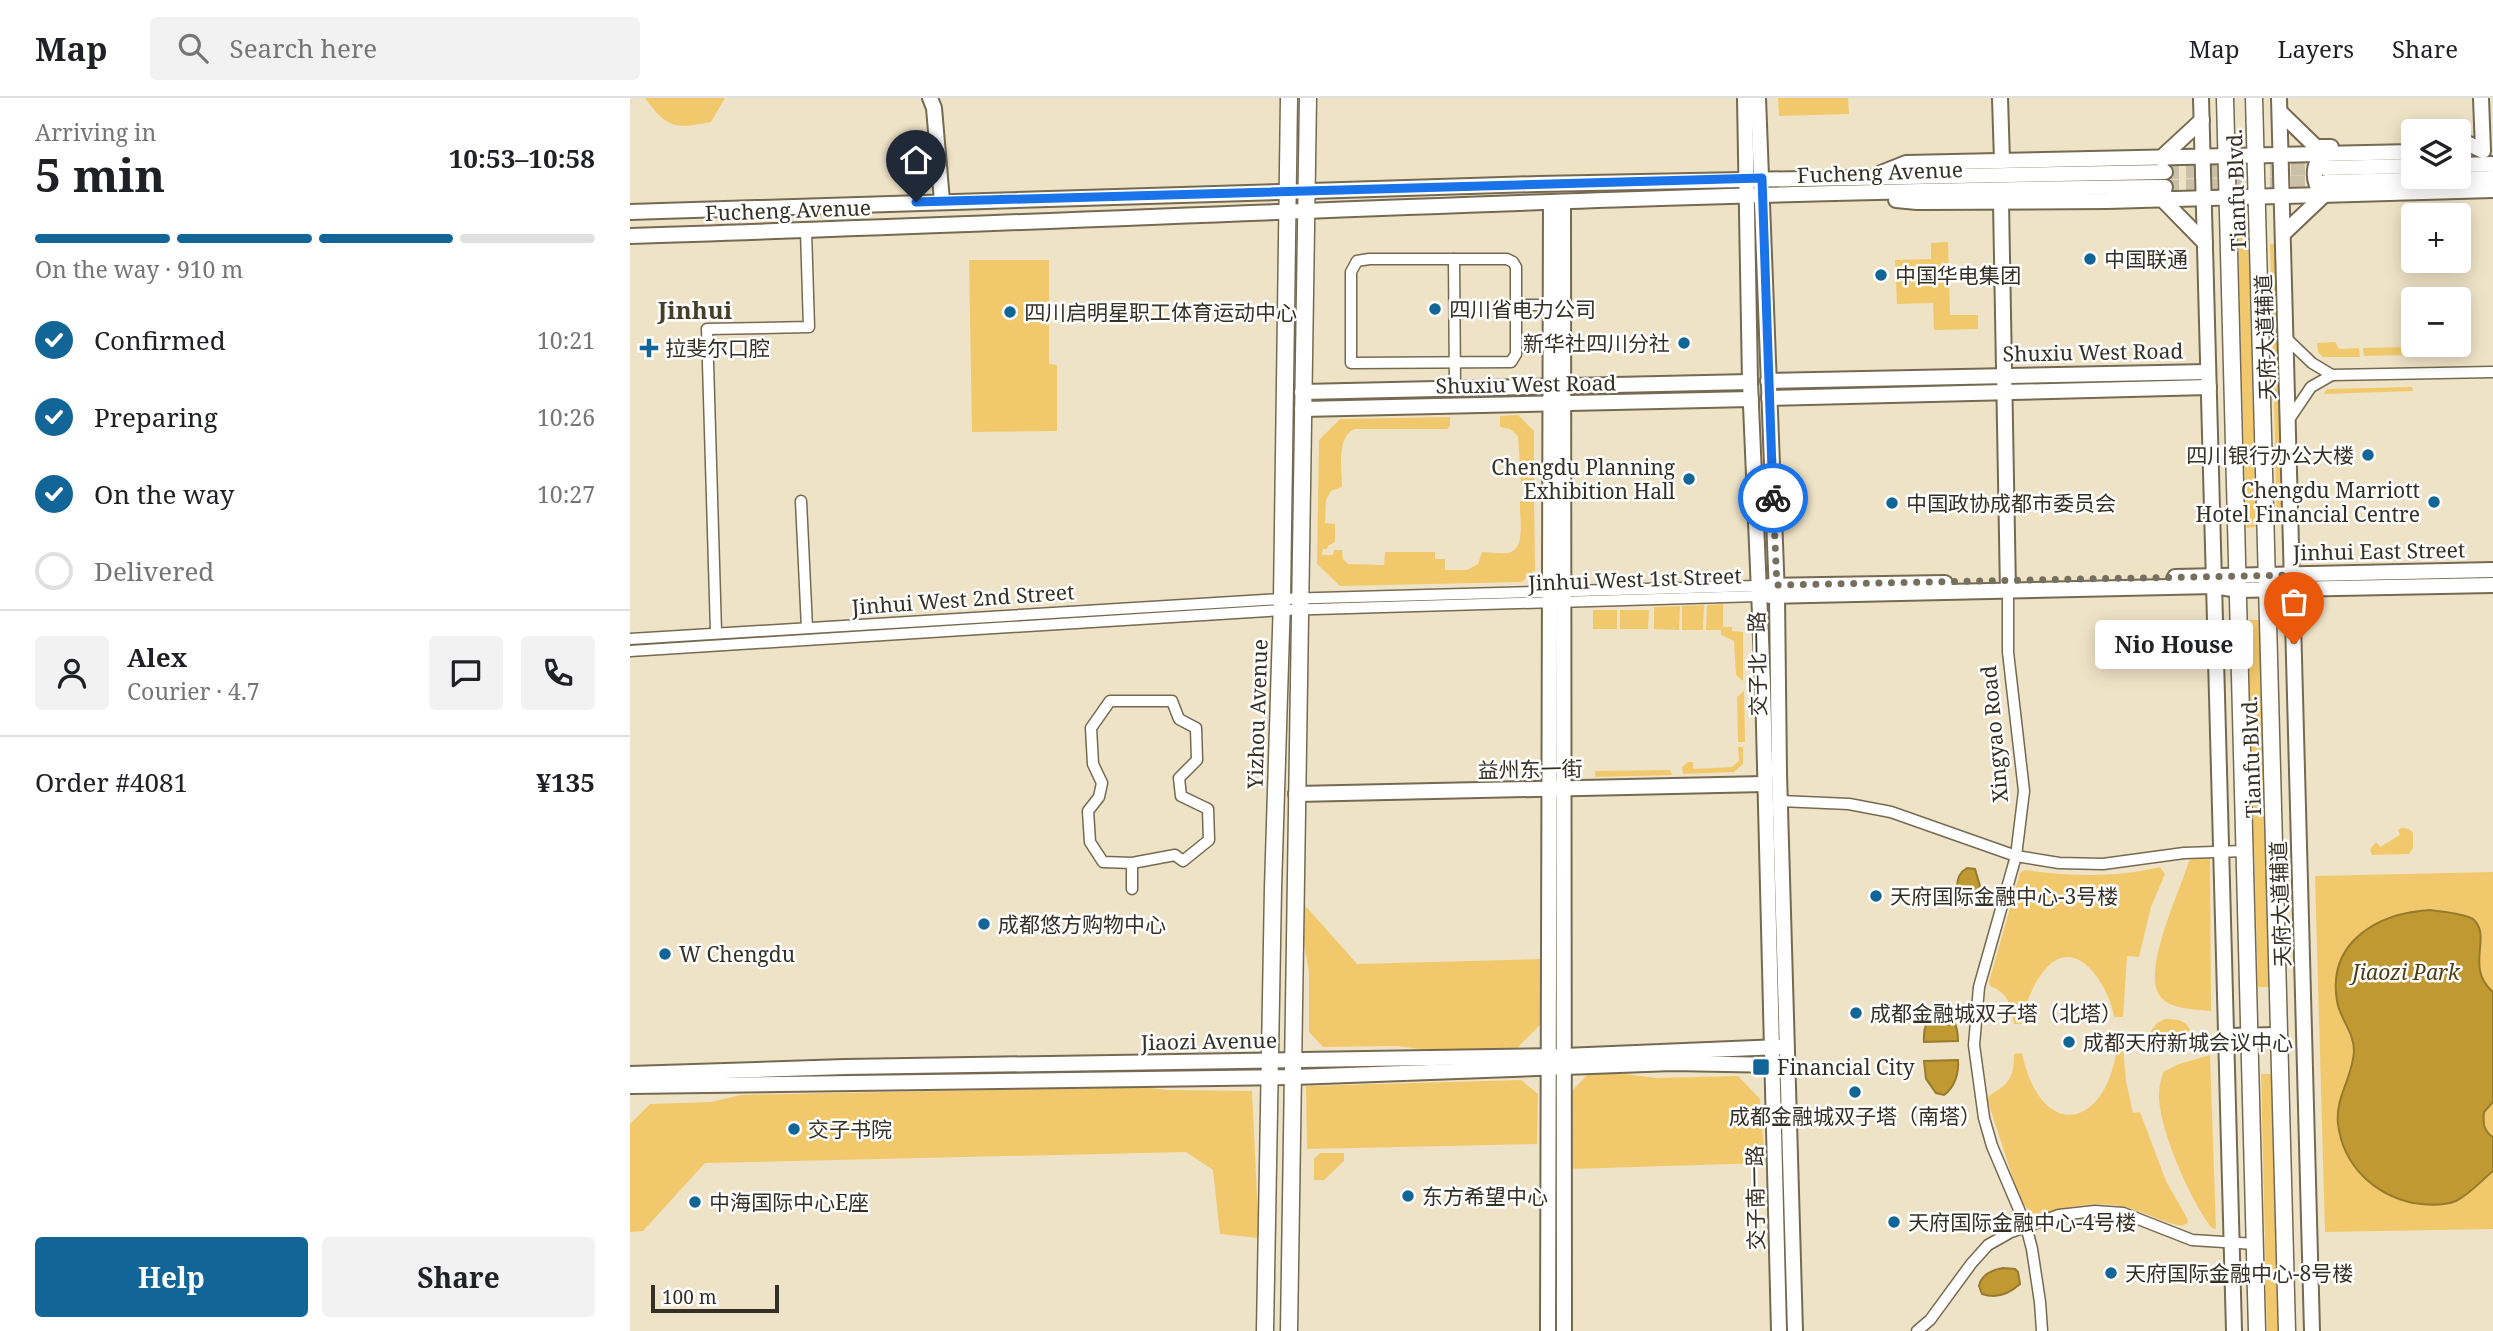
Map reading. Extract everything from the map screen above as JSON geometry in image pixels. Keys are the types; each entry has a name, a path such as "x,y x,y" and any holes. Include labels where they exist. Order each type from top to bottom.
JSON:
{"main road":[{"name":"Yizhou Avenue","path":"1289,98 1286,212 1290,604 1296,794 1295,1069 1289,1331"},
{"name":"Yizhou Avenue","path":"1265,1331 1269,1069 1302,400 1308,98"},
{"name":"Tianfu Blvd.","path":"2225,98 2257,1331"},
{"name":"Tianfu Blvd.","path":"2254,98 2287,1331"}],"street":[{"path":"930,98 934,108 942,201"},
{"name":"交子北一路","path":"1745,98 1750,382 1772,1048 1780,1065"},
{"name":"交子北一路","path":"1758,98 1777,591 1788,1047 1780,1065"},
{"path":"2000,98 2002,161"},
{"path":"2201,98 2234,1331"},
{"path":"2471,144 2488,150 2481,98"},
{"path":"2279,105 2316,147 2401,145"},
{"name":"天府大道辅道","path":"2279,105 2312,1331"},
{"path":"2163,165 2202,120"},
{"path":"2163,193 2204,198 2282,197 2324,175 2401,155"},
{"path":"1871,177 1906,163 2002,161 2163,165 2203,158 2281,156 2324,175 2493,190"},
{"path":"2471,165 2493,164"},
{"path":"1878,193 1896,200 1917,202 2001,202 2171,193 2171,169 2163,165"},
{"name":"Fucheng Avenue","path":"630,212 1306,190 1871,177 2163,165"},
{"path":"2283,234 2324,175 2401,167"},
{"path":"2324,175 2493,178"},
{"name":"Fucheng Avenue","path":"630,236 1762,196 1878,193 2163,193"},
{"path":"2163,193 2205,243"},
{"name":"Xingyao Road","path":"2001,202 2008,652 2024,791 2016,856 1979,987 1974,1045 1979,1092 1987,1128 2010,1193 2026,1226 2037,1278 2042,1331"},
{"path":"1557,203 1551,305 1558,387"},
{"path":"1548,1331 1556,1061 1557,203"},
{"path":"716,632 706,329 808,327 806,231"},
{"path":"1454,259 1455,389"},
{"path":"1454,259 1507,259 1516,267 1516,354 1511,362 1351,363 1351,272 1357,261 1454,259"},
{"path":"1516,305 1551,305"},
{"path":"2286,338 2312,363 2332,375"},
{"name":"Shuxiu West Road","path":"1768,381 2004,374 2208,372"},
{"path":"2288,422 2311,387 2332,375 2493,372"},
{"name":"Shuxiu West Road","path":"1302,400 1455,389 1750,382"},
{"name":"Shuxiu West Road","path":"1769,398 2209,387"},
{"name":"Shuxiu West Road","path":"1302,400 1558,405 1751,399"},
{"path":"801,501 807,628"},
{"name":"Jinhui East Street","path":"2292,582 2493,570"},
{"name":"Jinhui East Street","path":"2267,582 2493,586"},
{"name":"Jinhui West 1st Street","path":"1290,604 1758,591 2267,582"},
{"name":"Jinhui West 2nd Street","path":"630,639 716,632 1290,604"},
{"name":"Jinhui West 2nd Street","path":"630,651 1290,604"},
{"path":"1110,701 1172,701 1180,719 1196,728 1197,760 1179,778 1181,796 1208,809 1209,839 1183,861 1175,855 1132,863 1103,862 1090,842 1088,811 1100,797 1102,783 1093,764 1091,728 1110,701"},
{"name":"益州东一街","path":"1296,794 1765,784"},
{"path":"1780,801 1850,804 1891,812 1967,841 2016,856 2081,865 2184,853 2245,850"},
{"path":"1132,863 1132,889"},
{"path":"2226,1036 2279,1035"},
{"name":"Jiaozi Avenue","path":"630,1074 845,1068 1295,1069 1556,1061 1788,1047"},
{"path":"1556,1061 1564,1331"},
{"name":"Jiaozi Avenue","path":"1556,1061 1780,1065"},
{"name":"交子南一路","path":"1779,1331 1780,1065"},
{"name":"交子南一路","path":"1780,1065 1794,1331"},
{"name":"Jiaozi Avenue","path":"630,1086 1269,1069"},
{"path":"1917,1331 1930,1320 1988,1245 2026,1226 2059,1215 2095,1211 2123,1213 2192,1240 2255,1244"}],"green space":[{"path":"645,98 725,98 711,122 681,126 666,121"},
{"path":"1778,98 1848,98 1849,114 1779,116"},
{"path":"2238,236 2248,236 2256,527 2246,528"},
{"path":"1948,242 1950,315 1978,315 1978,329 1934,330 1933,303 1897,304 1895,260 1931,259 1931,243"},
{"path":"2270,244 2282,244 2289,522 2277,522"},
{"name":"四川启明星职工体育运动中心","path":"969,260 1049,260 1049,364 1057,365 1057,431 972,432"},
{"path":"2335,342 2339,349 2359,348 2360,357 2323,357 2318,352 2317,343"},
{"path":"2401,347 2401,355 2364,356 2363,348"},
{"path":"2412,387 2413,391 2324,394 2327,389"},
{"path":"1518,415 1534,431 1534,488 1526,488 1521,484 1518,436 1510,429 1500,427 1500,416"},
{"path":"1450,417 1450,426 1447,429 1354,429 1348,433 1341,455 1342,487 1331,491 1326,500 1325,523 1335,524 1335,542 1323,549 1322,555 1333,555 1334,550 1342,550 1343,559 1348,564 1384,565 1385,552 1435,552 1435,559 1445,559 1445,570 1467,570 1478,564 1482,552 1504,553 1516,549 1521,530 1520,502 1526,497 1534,498 1535,570 1522,582 1340,586 1317,564 1319,440 1340,419"},
{"path":"1723,604 1723,627 1732,627 1732,631 1743,632 1743,681 1736,675 1734,641 1721,635 1721,630 1706,630 1707,605"},
{"path":"1704,605 1703,630 1682,630 1682,606"},
{"path":"1680,606 1679,630 1654,629 1654,607"},
{"path":"1593,610 1617,610 1617,629 1593,629"},
{"path":"1620,610 1649,610 1648,629 1620,629"},
{"path":"2248,620 2260,620 2269,987 2258,987"},
{"path":"1744,691 1745,742 1738,742 1737,697"},
{"path":"1738,747 1743,747 1743,764 1734,772 1683,774 1682,767 1688,762 1693,762 1693,769 1732,767 1739,761"},
{"path":"1670,770 1672,775 1595,777 1595,771"},
{"path":"2402,828 2413,833 2413,848 2409,854 2372,855 2370,849 2376,842 2380,847 2400,835 2398,830"},
{"path":"2197,857 2210,857 2211,1011 2170,1004 2160,996 2155,984 2155,968 2164,930 2189,861"},
{"path":"2160,867 2165,874 2151,907 2139,957 2127,956 2123,1017 2114,1017 2107,994 2094,973 2080,961 2067,957 2056,960 2046,969 2030,996 2021,1024 2014,1024 2008,1001 2001,992 1990,986 1989,982 2020,873 2025,870 2076,875 2110,874"},
{"name":"Jiaozi Park","path":"2493,872 2493,1229 2325,1232 2315,876"},
{"path":"1302,902 1357,964 1541,959 1542,1023 1516,1049 1442,1052 1397,1046 1323,1047 1309,1032 1309,971 1304,944"},
{"path":"2165,1019 2178,1020 2187,1025 2191,1033 2185,1047 2169,1051 2154,1044 2151,1031 2157,1023"},
{"path":"2117,1048 2123,1048 2133,1113 2140,1112 2166,1181 2187,1218 2188,1223 2181,1226 2130,1208 2113,1205 2074,1206 2037,1216 2021,1203 1987,1099 2008,1081 2014,1054 2022,1053 2031,1081 2043,1101 2057,1112 2072,1115 2086,1109 2100,1096 2110,1076"},
{"path":"2210,1055 2216,1229 2212,1228 2195,1201 2177,1164 2164,1125 2159,1094 2163,1072"},
{"path":"1592,1070 1657,1078 1738,1076 1760,1099 1765,1163 1570,1169 1569,1094"},
{"path":"2261,1074 2271,1074 2278,1331 2267,1331"},
{"path":"1521,1080 1538,1094 1537,1144 1307,1149 1306,1086"},
{"path":"1141,1087 1252,1091 1259,1238 1220,1234 1213,1170 1186,1152 705,1163 643,1231 630,1232 630,1124 650,1104 711,1102 741,1095"},
{"path":"1320,1153 1344,1153 1344,1161 1324,1180 1314,1180 1314,1159"}],"shaded area":[{"path":"1967,868 1975,869 1980,886 1976,901 1966,906 1957,886 1959,876"},
{"name":"Jiaozi Park","path":"2430,910 2473,919 2480,934 2480,972 2493,992 2493,1102 2484,1112 2484,1119 2485,1129 2493,1137 2493,1171 2456,1201 2434,1205 2413,1203 2385,1193 2362,1176 2346,1152 2341,1139 2338,1114 2354,1051 2352,1038 2337,1001 2336,980 2340,962 2361,934 2393,917"},
{"path":"1938,1007 1954,1020 1958,1041 1924,1042 1926,1023"},
{"path":"1958,1060 1954,1084 1944,1095 1936,1093 1926,1079 1924,1061"},
{"path":"2015,1269 2020,1284 2002,1295 1982,1294 1979,1286 1982,1278 1991,1271"}],"tunnel":[{"path":"2165,172 2324,168"},
{"path":"2165,187 2326,182"}],"way so far":[{"path":"1773,498 1777,585 2292,575 2294,644"}],"place":[{"name":"中国联通","path":"2090,259"},
{"name":"中国华电集团","path":"1881,275"},
{"name":"四川省电力公司","path":"1435,309"},
{"name":"四川启明星职工体育运动中心","path":"1010,312"},
{"name":"新华社四川分社","path":"1684,343"},
{"name":"拉斐尔口腔","path":"649,348"},
{"name":"四川银行办公大楼","path":"2368,455"},
{"name":"Chengdu Planning Exhibition Hall","path":"1689,479"},
{"name":"Chengdu Marriott Hotel Financial Centre","path":"2434,502"},
{"name":"中国政协成都市委员会","path":"1892,503"},
{"name":"Nio House","path":"2294,644"},
{"name":"天府国际金融中心-3号楼","path":"1876,896"},
{"name":"成都悠方购物中心","path":"984,924"},
{"name":"W Chengdu","path":"665,954"},
{"name":"成都金融城双子塔（北塔）","path":"1856,1013"},
{"name":"成都天府新城会议中心","path":"2069,1042"},
{"name":"Financial City","path":"1761,1067"},
{"name":"成都金融城双子塔（南塔）","path":"1855,1092"},
{"name":"交子书院","path":"794,1129"},
{"name":"东方希望中心","path":"1408,1196"},
{"name":"中海国际中心E座","path":"695,1202"},
{"name":"天府国际金融中心-4号楼","path":"1894,1222"},
{"name":"天府国际金融中心-8号楼","path":"2111,1273"}],"district":[{"name":"Jinhui","path":"695,309"}],"route":[{"path":"916,202 1762,178 1773,498"}]}
